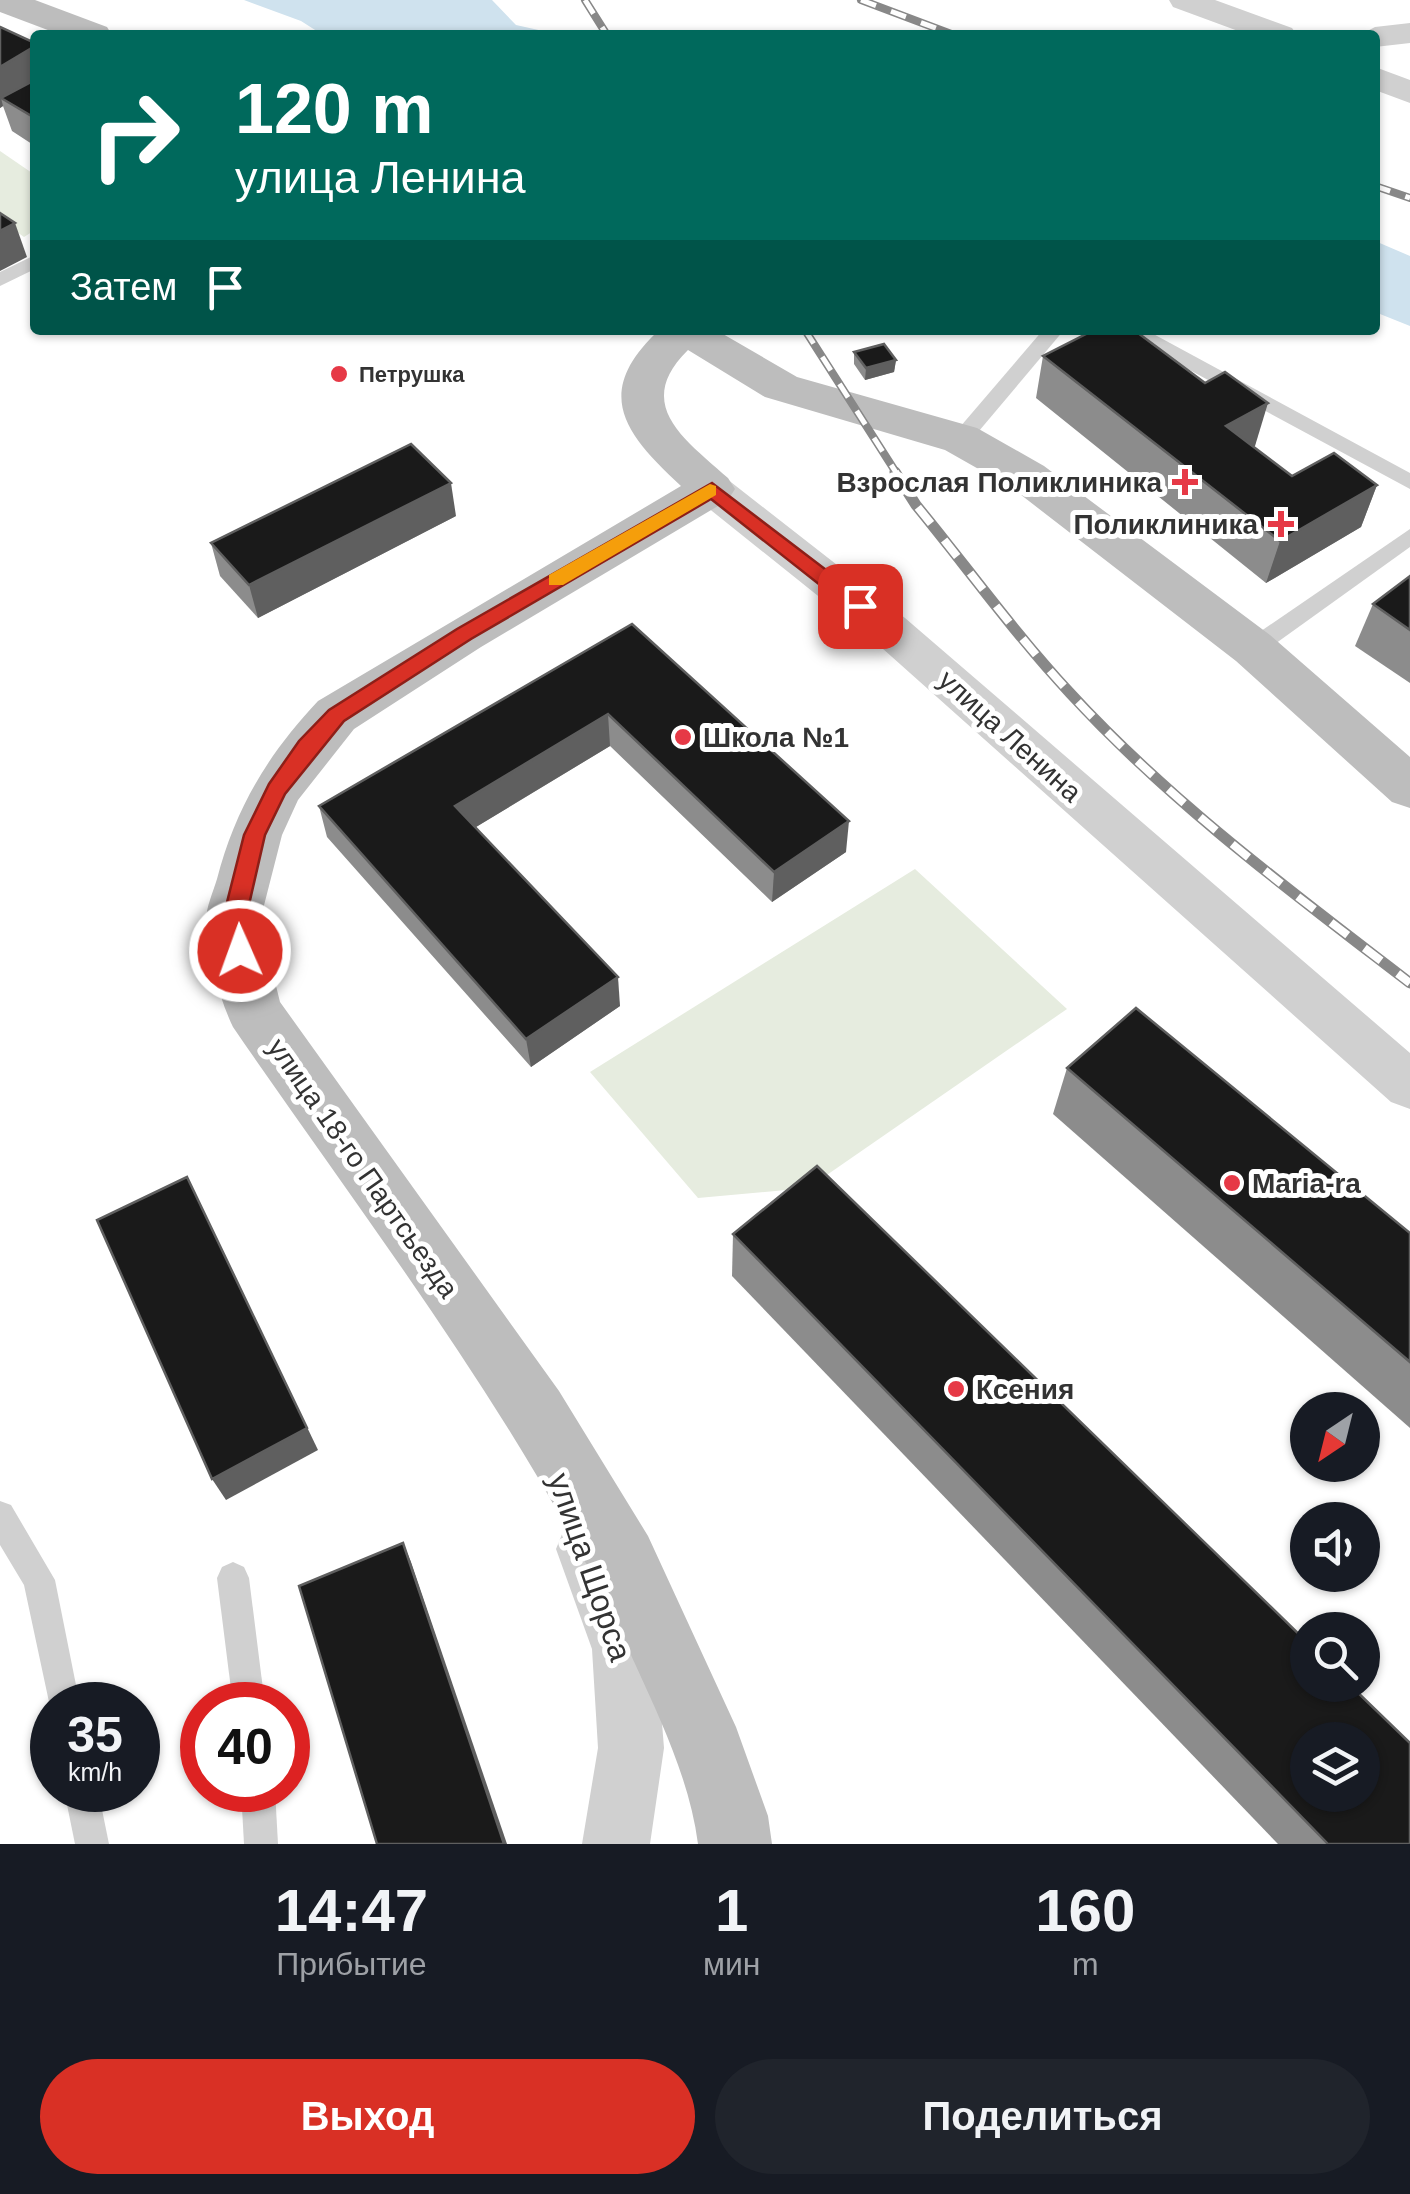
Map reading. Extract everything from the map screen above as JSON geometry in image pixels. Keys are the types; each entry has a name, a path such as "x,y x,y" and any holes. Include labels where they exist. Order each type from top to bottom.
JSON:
{"street":[{"path":"2,0 81,30"},
{"path":"1185,0 1266,30"},
{"path":"1380,36 1410,33"},
{"path":"1380,79 1410,92"},
{"name":"улица Ленина","path":"678,335 656,353 640,384 647,428 712,490 890,629 1410,1086"},
{"name":"улица Ленина","path":"692,335 780,388 962,440 1028,477 1253,648 1410,788"},
{"name":"улица 18-го Партсьезда","path":"712,490 464,634 336,715 307,746 276,790 254,835 233,922 253,1010 536,1413 624,1560 700,1727 731,1816 735,1844"},
{"name":"улица Щорса","path":"536,1413 624,1649 631,1748 616,1844"}],"lane":[{"path":"0,280 30,264"},
{"path":"962,440 1050,335"},
{"path":"1140,335 1410,482"},
{"path":"1253,648 1410,536"},
{"path":"0,1516 38,1580 59,1682"},
{"path":"233,1578 246,1682"},
{"path":"85,1812 92,1844"},
{"path":"259,1812 261,1844"}],"shaded area":[{"path":"0,151 30,172 30,233 24,237 0,220"},
{"path":"915,869 1067,1009 808,1188 698,1198 590,1072"}],"water":[{"path":"244,0 492,0 516,25 538,30 315,30"},
{"path":"1380,243 1410,256 1410,326 1380,314"}],"building":[{"path":"0,27 30,41 30,49 0,67"},
{"path":"30,83 30,115 1,98"},
{"path":"0,213 15,223 0,231"},
{"path":"1084,335 1141,335 1205,383 1225,372 1268,403 1226,426 1292,476 1334,453 1377,485 1280,541 1043,356"},
{"path":"884,344 896,360 866,368 854,352"},
{"path":"411,444 451,483 249,585 211,543"},
{"path":"1410,576 1410,630 1373,604"},
{"path":"632,624 849,821 774,872 608,714 455,806 618,977 526,1039 319,806"},
{"path":"1136,1008 1410,1233 1410,1362 1067,1068"},
{"path":"817,1166 1290,1626 1290,1702 1368,1702 1410,1743 1410,1844 1328,1844 1297,1812 1380,1812 1380,1722 1290,1722 1290,1805 733,1234"},
{"path":"187,1177 307,1428 212,1479 97,1220"},
{"path":"403,1543 504,1844 377,1844 299,1586"}],"railway":[{"path":"585,0 604,30"},
{"path":"861,0 941,30"},
{"path":"1380,188 1410,198"},
{"path":"808,335 897,474"},
{"path":"895,472 916,505 1011,624 1109,733 1234,845 1410,983"}],"slow traffic":[{"path":"556,580 710,491"}],"place":[{"name":"Петрушка","path":"339,374"},
{"name":"Взрослая Поликлиника","path":"1185,482"},
{"name":"Поликлиника","path":"1281,524"},
{"name":"Школа №1","path":"683,737"},
{"name":"Maria-ra","path":"1232,1183"},
{"name":"Ксения","path":"956,1389"}],"route":[{"path":"240,951 233,922 254,835 276,790 307,746 336,715 464,634 712,490 860,606"}]}
